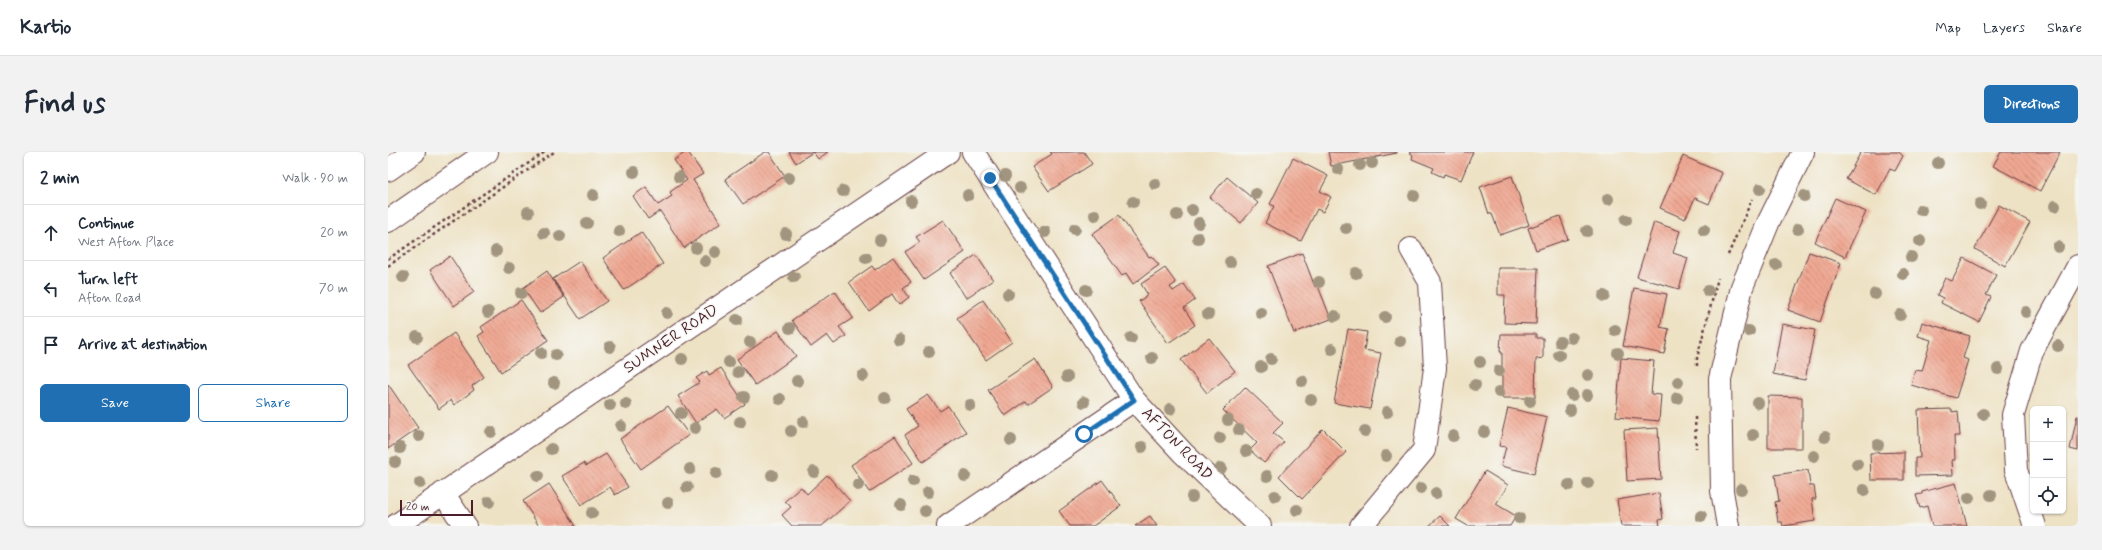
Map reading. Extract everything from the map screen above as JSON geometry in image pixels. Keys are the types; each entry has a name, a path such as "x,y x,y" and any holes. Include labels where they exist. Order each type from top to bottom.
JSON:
{"street":[{"path":"388,170 414,152"},
{"path":"388,221 488,152"},
{"name":"SUMNER ROAD","path":"395,526 948,152"},
{"name":"AFTON ROAD","path":"973,152 1134,400 1183,453 1260,526"},
{"path":"1728,526 1722,491 1720,379 1742,287 1769,221 1804,152"},
{"path":"1361,526 1424,450 1435,368 1431,290 1430,282 1411,249"},
{"path":"2035,526 2016,470 2013,415 2032,351 2078,266"},
{"path":"948,526 1134,400"},
{"path":"443,493 465,526"}],"path":[{"path":"388,259 545,152"},
{"path":"388,266 554,152"}],"building":[{"path":"688,152 703,174 693,180 721,223 684,248 660,211 648,219 633,196 646,187 658,205 672,196 670,192 687,180 674,160"},
{"path":"765,152 769,152 785,176 743,204 725,179"},
{"path":"789,152 813,152 796,163"},
{"path":"813,152 828,152 818,159"},
{"path":"1050,152 1084,152 1092,164 1049,191 1032,167 1052,154"},
{"path":"1328,152 1397,152 1397,153 1331,166"},
{"path":"1409,152 1473,152 1461,180 1444,174 1443,177 1432,172 1434,168 1412,159 1413,155"},
{"path":"1861,152 1899,152 1903,156 1895,171 1890,169 1876,195 1846,179"},
{"path":"2001,152 2060,152 2040,191 1993,166"},
{"path":"1683,156 1722,173 1709,204 1695,198 1685,219 1660,208"},
{"path":"1293,158 1328,176 1320,191 1331,197 1323,212 1317,209 1301,241 1265,223 1274,206 1270,204"},
{"path":"1512,176 1529,225 1500,235 1492,214 1489,214 1480,187"},
{"path":"1227,177 1258,203 1241,223 1210,197"},
{"path":"1835,198 1866,212 1845,257 1815,242"},
{"path":"1999,205 2030,222 2005,266 1975,249"},
{"path":"1119,215 1149,257 1151,256 1159,265 1133,284 1126,273 1122,276 1092,234"},
{"path":"1560,216 1568,239 1536,250 1528,228"},
{"path":"943,220 965,252 924,280 905,252 920,242 916,237"},
{"path":"1654,222 1680,231 1673,253 1688,258 1679,289 1637,277"},
{"path":"641,232 663,264 624,290 603,258"},
{"path":"1809,252 1841,263 1820,322 1788,310"},
{"path":"1302,253 1315,287 1318,286 1331,319 1294,333 1268,266"},
{"path":"976,255 993,280 966,298 950,273"},
{"path":"450,256 474,292 454,306 430,270"},
{"path":"893,257 911,282 903,288 909,297 899,305 892,294 869,311 849,282 872,266 875,270"},
{"path":"1964,258 1996,275 1986,295 1991,297 1979,322 1941,303 1943,298 1937,295 1945,278 1952,281"},
{"path":"580,261 607,301 580,319 553,279"},
{"path":"1165,268 1176,283 1170,287 1173,291 1184,284 1195,300 1184,308 1195,325 1168,343 1139,301 1148,295 1141,284"},
{"path":"1498,268 1538,268 1536,324 1504,323 1505,295 1498,295"},
{"path":"547,271 564,297 540,313 523,288"},
{"path":"1634,288 1667,294 1660,327 1669,329 1664,354 1623,346"},
{"path":"835,291 853,318 839,327 846,336 834,344 827,335 811,347 792,320"},
{"path":"521,300 548,340 501,372 478,336 484,332 481,327"},
{"path":"983,300 1012,342 986,360 957,318"},
{"path":"1922,322 1970,336 1963,358 1968,360 1956,398 1911,385 1915,370 1922,371 1931,340 1918,336"},
{"path":"1782,324 1815,330 1805,380 1773,374"},
{"path":"1348,329 1367,332 1364,350 1381,353 1370,409 1334,403"},
{"path":"778,331 796,356 755,385 737,359"},
{"path":"454,333 484,377 472,386 474,390 454,405 451,400 439,409 408,365"},
{"path":"1501,334 1536,334 1536,338 1543,338 1543,358 1536,359 1535,398 1502,398 1502,352 1500,352"},
{"path":"1209,338 1235,371 1207,393 1181,360"},
{"path":"1621,358 1654,361 1651,394 1661,395 1659,421 1616,417"},
{"path":"1035,359 1053,387 1028,404 1026,401 1005,416 988,390"},
{"path":"721,368 745,404 724,418 717,409 696,423 678,396 700,382 696,378 707,371 709,375"},
{"path":"388,384 418,428 388,449"},
{"path":"1245,387 1283,423 1273,433 1284,442 1264,463 1250,450 1257,443 1223,410"},
{"path":"928,395 940,411 948,406 966,432 923,462 905,435 918,426 906,409"},
{"path":"1768,396 1802,397 1802,448 1768,448"},
{"path":"668,406 689,435 641,469 620,439"},
{"path":"1508,408 1547,417 1534,474 1501,466 1506,447 1499,446"},
{"path":"1952,409 1952,412 1958,411 1960,436 1954,436 1955,460 1952,460 1953,475 1915,476 1915,458 1920,458 1918,410"},
{"path":"2078,416 2078,451 2070,449"},
{"path":"1658,428 1661,479 1627,481 1624,430"},
{"path":"1323,429 1346,452 1302,499 1279,476"},
{"path":"895,436 913,463 869,492 851,465"},
{"path":"1904,452 1904,480 1871,480 1870,453"},
{"path":"606,454 628,487 615,495 610,487 581,505 562,476 584,463 586,466"},
{"path":"1808,470 1810,486 1814,486 1816,499 1812,499 1815,521 1783,526 1782,522 1778,522 1775,502 1779,501 1775,475"},
{"path":"1485,471 1508,485 1496,504 1516,516 1510,526 1468,526 1456,519"},
{"path":"827,475 850,501 822,526 792,526 782,515 791,507 785,501 801,487 807,494"},
{"path":"1102,480 1121,506 1093,526 1070,526 1059,511"},
{"path":"1956,483 1967,526 1932,526 1927,506 1920,508 1916,495"},
{"path":"549,484 576,526 539,526 523,501"},
{"path":"1659,493 1663,519 1659,520 1660,526 1621,526 1617,500"},
{"path":"1150,516 1157,526 1135,526"},
{"path":"1440,516 1450,526 1429,526"}],"route":[{"path":"990,178 1134,400 1084,434"}]}
